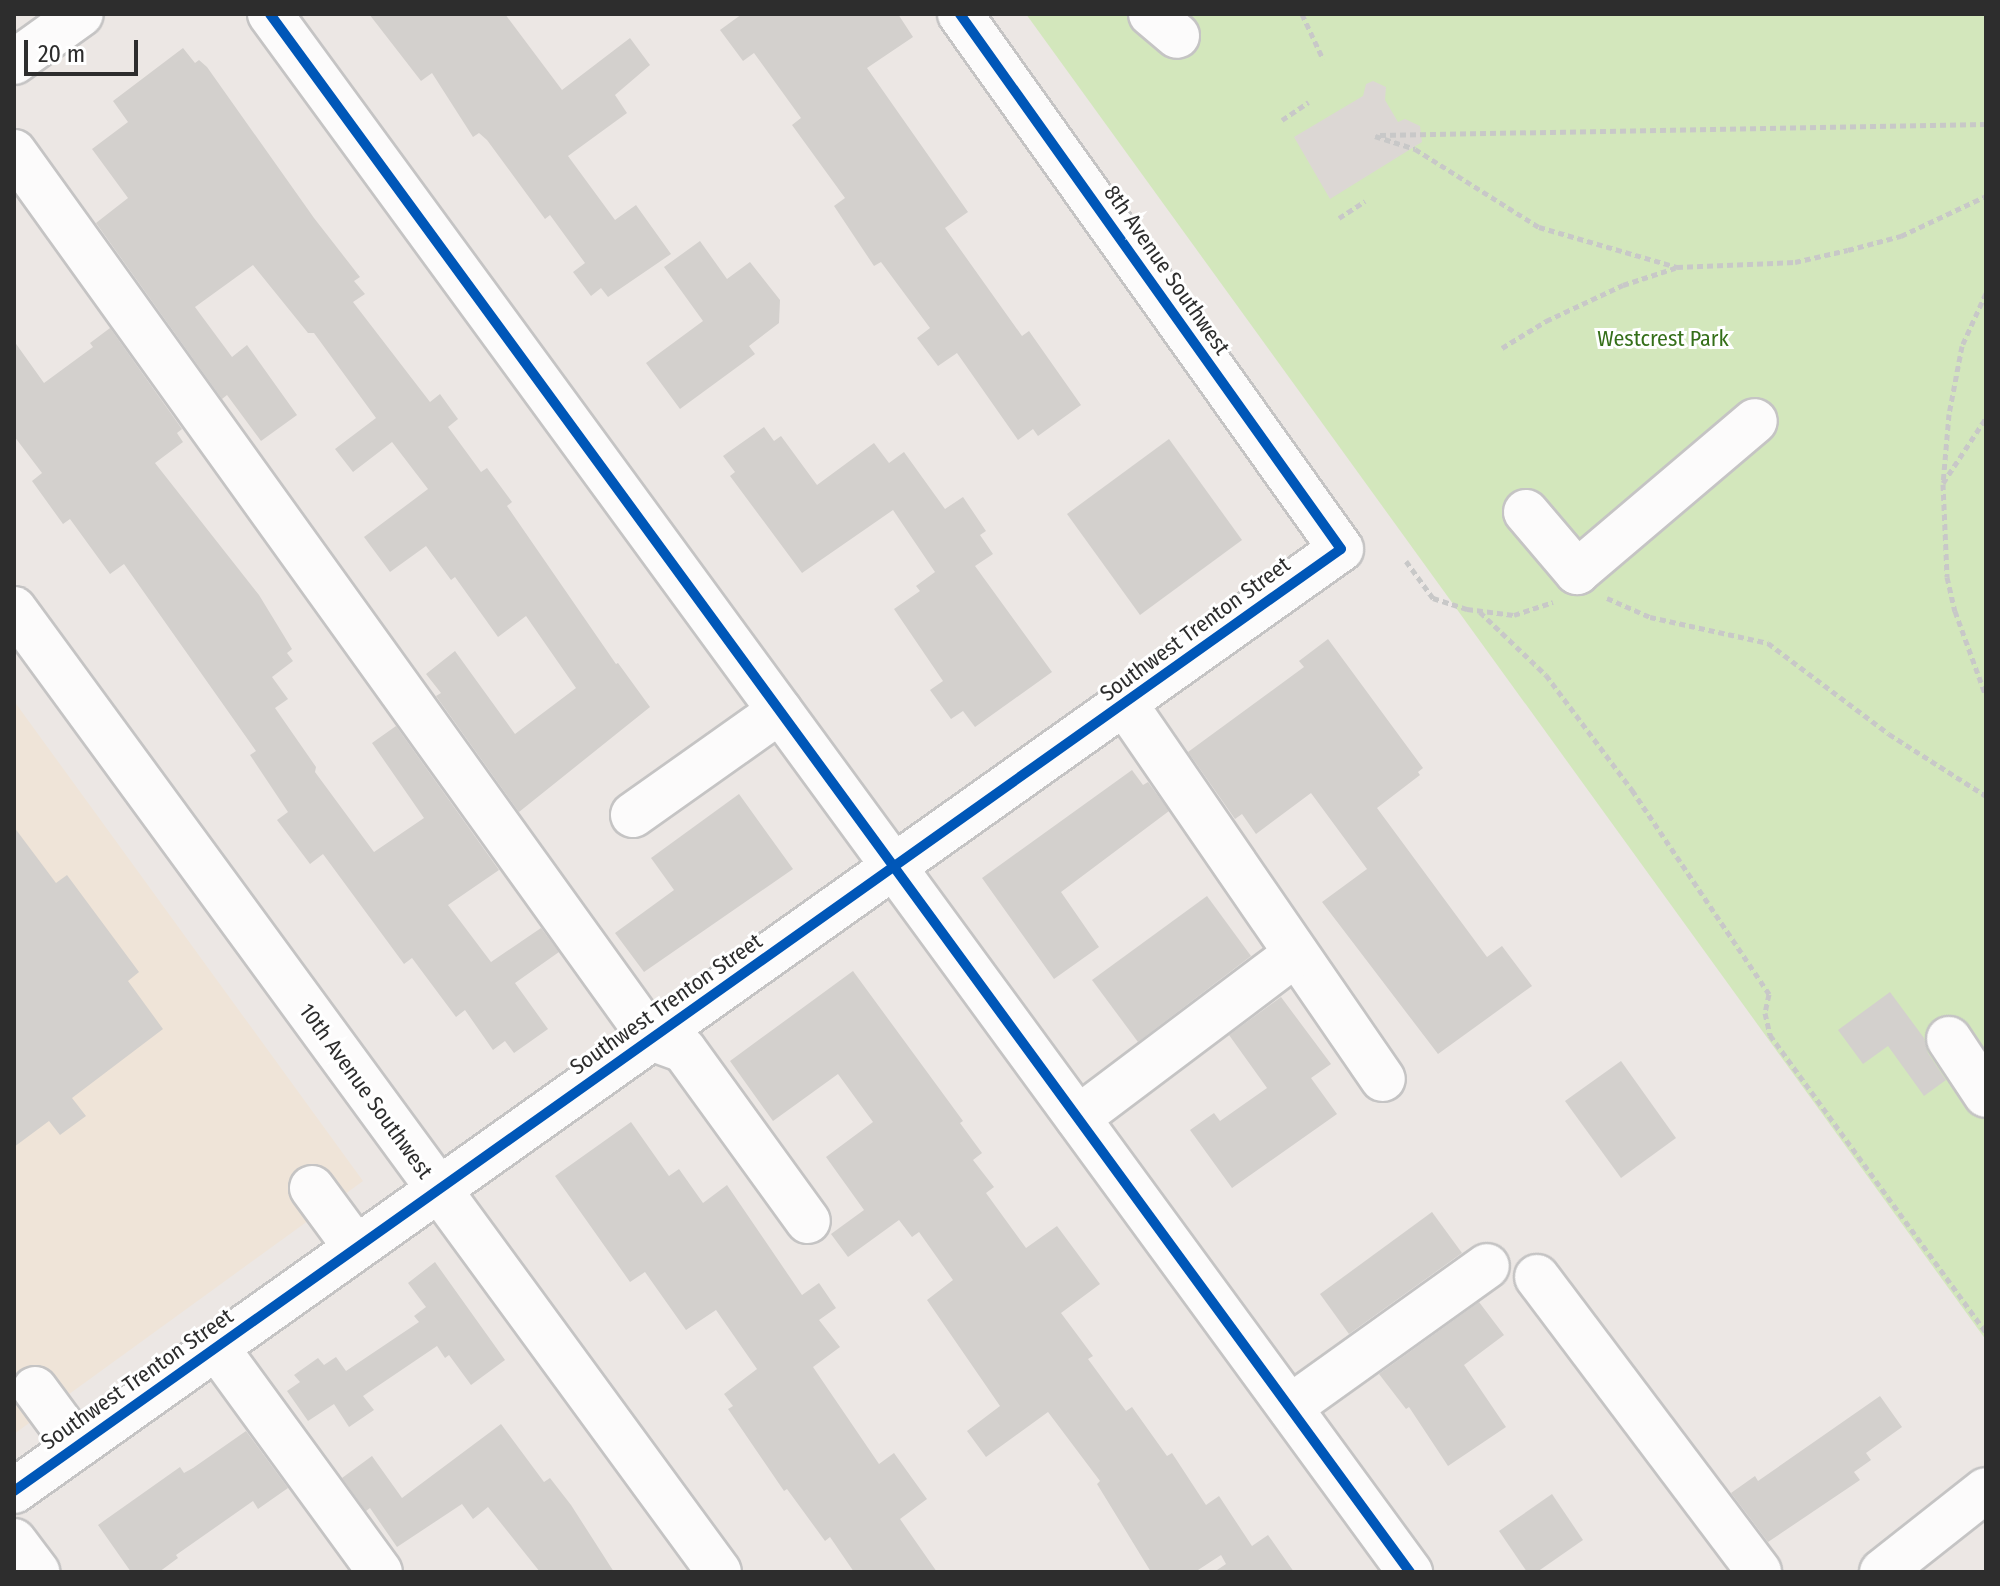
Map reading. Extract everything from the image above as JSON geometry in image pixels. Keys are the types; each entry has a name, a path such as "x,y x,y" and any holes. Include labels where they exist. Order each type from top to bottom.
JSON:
{"street":[{"path":"14,62 81,14"},
{"path":"270,14 1410,1572"},
{"name":"8th Avenue Southwest","path":"960,14 1341,549"},
{"path":"14,152 651,1038 684,1050 808,1221"},
{"path":"1526,512 1581,576 1755,421"},
{"name":"Southwest Trenton Street","path":"14,1491 1341,549"},
{"name":"10th Avenue Southwest","path":"14,609 719,1572"},
{"path":"1125,704 1383,1079"},
{"path":"633,815 780,711"},
{"path":"1078,1118 1296,954"},
{"path":"1949,1039 1986,1095"},
{"path":"312,1188 356,1248"},
{"path":"1290,1407 1487,1266"},
{"path":"1537,1277 1759,1572"},
{"path":"216,1347 380,1572"},
{"path":"35,1389 77,1446"},
{"path":"1882,1572 1986,1490"},
{"path":"14,1541 37,1572"}],"path":[{"path":"1302,14 1323,59"},
{"path":"1282,120 1309,102"},
{"path":"1677,267 1539,227 1415,149 1375,136 1986,124"},
{"path":"1502,348 1546,321 1623,285 1677,267 1795,262 1848,250 1901,236 1986,196"},
{"path":"1339,218 1365,201"},
{"path":"1986,293 1962,346 1949,414 1943,484 1947,577 1955,611 1986,696"},
{"path":"1943,484 1986,418"},
{"path":"1406,561 1433,598 1480,612 1514,615 1534,610 1561,598 1581,576 1609,600 1650,617 1768,643 1889,734 1986,796"},
{"path":"1480,612 1546,675 1632,790 1769,994 1765,1013 1770,1035 1986,1332"}],"shaded area":[{"path":"1373,81 1386,87 1385,100 1398,122 1405,119 1420,126 1422,142 1330,199 1294,137 1363,96 1366,84"},
{"path":"14,701 363,1181 14,1434"}],"green space":[{"name":"Westcrest Park","path":"1026,14 1986,14 1986,1340"}],"building":[{"path":"369,14 505,14 562,90 630,38 650,65 615,95 627,113 568,156 615,220 636,205 671,254 608,297 601,288 591,296 573,272 585,263 550,215 545,219 487,140 479,133 473,137 432,73 421,81"},
{"path":"742,14 898,14 913,37 867,68 968,212 945,228 1022,336 1029,331 1081,405 1038,436 1033,429 1018,440 957,353 938,366 917,338 930,328 881,262 874,266 834,206 845,198 792,125 801,118 754,53 743,61 720,30"},
{"path":"183,48 195,63 199,60 207,67 314,218 360,277 354,281 365,294 353,302 430,402 440,394 458,419 448,427 481,472 487,468 512,502 507,506 616,664 650,707 519,812 436,696 441,693 426,674 455,651 515,734 576,688 526,616 498,637 455,577 451,580 426,546 390,572 364,537 428,489 392,442 353,472 335,449 376,418 314,333 308,333 253,265 195,307 232,357 247,345 297,415 261,441 227,395 222,399 96,223 128,198 92,149 128,122 113,101"},
{"path":"700,241 727,279 750,262 780,300 779,323 749,346 755,354 680,409 646,363 703,321 664,267"},
{"path":"110,328 182,429 177,433 183,442 155,463 259,595 292,649 287,653 293,661 272,677 288,699 275,708 316,767 315,772 374,852 424,818 372,743 396,726 499,870 448,905 491,962 541,928 559,952 515,983 548,1029 514,1053 505,1041 493,1050 465,1010 456,1017 412,958 404,964 323,854 310,864 277,820 288,812 250,755 256,751 124,564 110,574 70,519 63,524 32,481 42,473 14,436 14,341 44,383 93,347 90,343"},
{"path":"764,427 774,441 781,436 817,485 874,443 889,463 904,452 945,509 963,497 986,531 980,535 993,554 975,566 1052,672 975,727 963,711 951,719 930,690 943,681 894,609 920,591 916,586 935,572 893,510 802,573 730,476 735,472 723,456"},
{"path":"1169,439 1242,540 1140,615 1067,514"},
{"path":"1328,639 1423,768 1418,772 1420,775 1377,808 1487,957 1502,946 1532,986 1438,1054 1322,902 1367,869 1311,793 1256,834 1242,814 1235,819 1188,752 1304,667 1299,661"},
{"path":"1132,770 1143,785 1148,782 1169,811 1061,892 1099,947 1054,979 982,878"},
{"path":"739,794 793,869 644,972 615,933 674,890 651,858"},
{"path":"14,827 56,883 67,875 139,972 128,981 163,1029 72,1098 86,1116 60,1135 49,1121 14,1147"},
{"path":"1207,896 1251,956 1138,1042 1092,980"},
{"path":"853,971 963,1121 960,1123 982,1153 973,1160 994,1187 986,1193 1026,1248 1057,1226 1100,1284 1061,1313 1093,1356 1088,1359 1126,1411 1132,1407 1167,1456 1172,1453 1206,1505 1219,1496 1252,1546 1268,1535 1294,1572 1214,1572 1226,1564 1221,1555 1195,1572 1151,1572 1097,1484 1100,1481 1048,1412 986,1457 967,1431 1000,1406 927,1300 953,1280 919,1232 912,1237 899,1220 848,1257 831,1234 864,1210 826,1157 873,1122 838,1074 773,1121 730,1061"},
{"path":"1890,992 1924,1038 1928,1053 1946,1080 1924,1096 1888,1046 1863,1064 1838,1030"},
{"path":"1281,997 1331,1064 1311,1078 1337,1114 1232,1188 1190,1130 1214,1113 1220,1121 1267,1088 1229,1035"},
{"path":"1621,1061 1676,1138 1621,1178 1565,1101"},
{"path":"631,1122 669,1176 679,1169 703,1203 727,1185 802,1295 819,1283 836,1308 819,1320 840,1347 813,1367 879,1464 894,1453 927,1499 900,1519 937,1572 854,1572 830,1537 825,1541 787,1489 784,1491 728,1409 733,1406 724,1394 757,1369 716,1310 686,1330 645,1272 630,1282 555,1176"},
{"path":"1432,1212 1462,1253 1349,1334 1320,1294"},
{"path":"435,1262 505,1360 471,1385 449,1355 445,1358 437,1346 363,1396 374,1410 349,1427 334,1404 308,1421 287,1391 300,1382 294,1375 318,1358 324,1365 336,1357 346,1371 419,1322 414,1316 426,1307 408,1283"},
{"path":"1479,1302 1504,1335 1464,1365 1506,1427 1448,1466 1409,1407 1406,1409 1379,1374"},
{"path":"1880,1396 1902,1427 1866,1453 1871,1460 1854,1472 1860,1480 1768,1542 1731,1493 1755,1476 1758,1481"},
{"path":"501,1424 544,1482 550,1478 571,1505 614,1572 540,1572 488,1507 473,1519 462,1504 397,1547 370,1508 366,1511 342,1478 372,1456 402,1498"},
{"path":"246,1431 288,1488 258,1509 253,1501 176,1555 178,1558 159,1572 131,1572 98,1525 180,1467 184,1473"},
{"path":"1552,1494 1583,1540 1537,1572 1527,1572 1499,1531"}],"cycle path":[{"path":"270,14 1410,1572"},
{"path":"14,1491 1341,549 960,14"}]}
